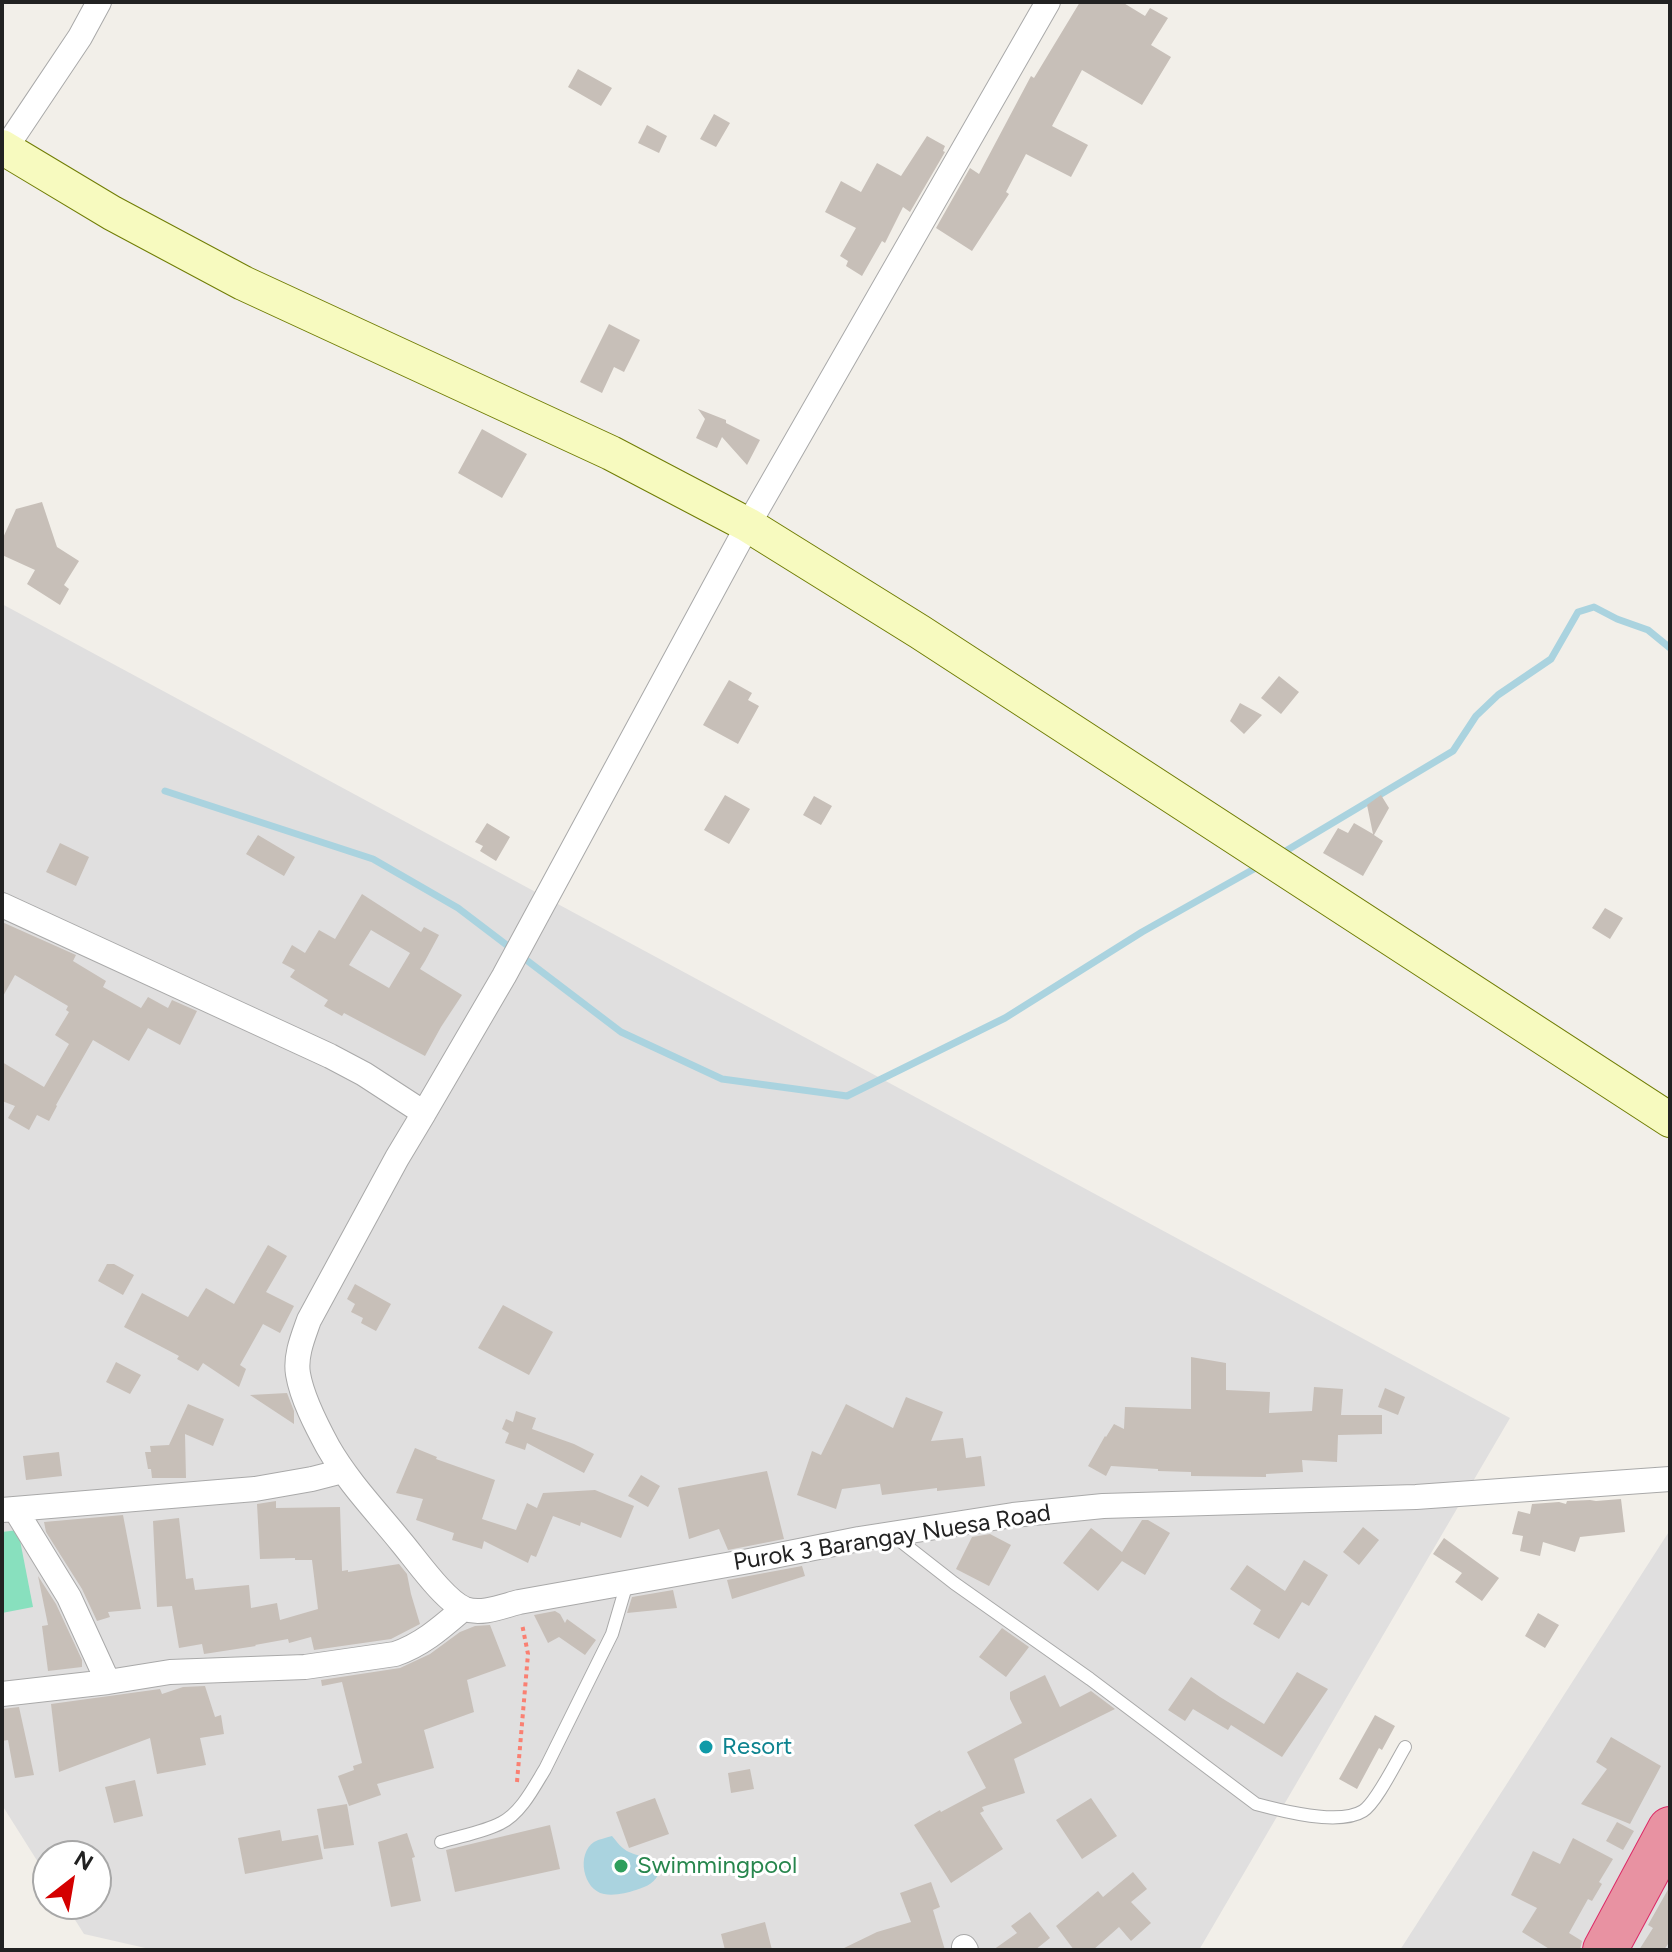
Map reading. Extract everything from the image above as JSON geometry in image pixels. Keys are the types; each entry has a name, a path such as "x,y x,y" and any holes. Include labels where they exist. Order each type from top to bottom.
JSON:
{"highway":[{"path":"1605,1950 1669,1831"}],"main road":[{"path":"4,148 112,213 243,283 611,453 748,525 920,632 1670,1120"}],"street":[{"path":"4,148 80,37 99,2"},
{"path":"2,1694 170,1672 305,1667 395,1654 426,1640 463,1609 432,1579 343,1471 327,1446 298,1372 301,1344 309,1320 397,1158 504,976 748,525 1048,2"},
{"path":"2,905 330,1056 424,1113"},
{"path":"108,1682 69,1597 9,1510 255,1489 343,1471"},
{"name":"Purok 3 Barangay Nuesa Road","path":"463,1609 491,1610 519,1602 891,1534 1013,1515 1103,1506 1416,1497 1670,1479"}],"lane":[{"path":"891,1534 1256,1804 1322,1817 1351,1816 1365,1810 1405,1747"},
{"path":"441,1842 499,1824 514,1813 545,1769 612,1634 627,1583"}],"path":[{"path":"514,1813 528,1654 519,1602"}],"shaded area":[{"path":"2,604 1510,1418 1199,1950 154,1950 84,1934 75,1920 112,1920 112,1840 32,1840 32,1853 2,1805"},
{"path":"1670,1530 1670,1950 1400,1950"}],"green space":[{"path":"18,1530 33,1607 2,1613 2,1532"}],"water":[{"name":"Swimmingpool","path":"612,1836 626,1851 657,1861 660,1871 653,1881 640,1889 616,1894 604,1894 591,1886 584,1871 585,1855 594,1842"}],"building":[{"path":"1080,2 1122,2 1145,16 1150,8 1168,18 1151,45 1171,57 1142,105 1082,70 1052,126 1088,145 1071,177 1026,154 1006,192 1009,194 972,251 936,228 970,168 979,174 1031,76 1034,78"},
{"path":"578,69 612,88 601,106 568,87"},
{"path":"714,114 730,123 716,147 700,139"},
{"path":"647,125 667,136 659,153 638,143"},
{"path":"927,136 945,146 945,152 910,212 903,207 885,243 882,241 862,276 846,266 848,261 840,256 856,228 825,212 841,181 861,192 877,163 901,176"},
{"path":"609,324 640,340 624,372 614,367 602,393 580,382"},
{"path":"698,409 726,420 726,423 760,440 747,465 722,437 717,448 696,438 705,419"},
{"path":"482,429 527,454 502,498 458,473"},
{"path":"42,502 57,547 79,561 64,585 69,589 60,605 27,584 35,570 2,555 2,540 16,509"},
{"path":"1279,676 1299,692 1281,714 1261,698"},
{"path":"729,680 752,693 748,700 759,706 738,744 703,725"},
{"path":"1240,703 1262,715 1244,734 1230,721"},
{"path":"725,795 750,809 729,844 704,830"},
{"path":"1381,795 1389,808 1374,835 1383,841 1363,876 1323,853 1338,828 1348,833 1354,823 1373,834 1367,805"},
{"path":"814,796 832,806 821,825 803,815"},
{"path":"487,823 510,837 496,861 480,851 483,846 475,842"},
{"path":"258,835 295,857 284,876 246,854"},
{"path":"60,843 89,857 76,886 46,872"},
{"path":"362,894 421,932 424,927 439,935 420,969 462,995 425,1056 344,1013 342,1016 324,1006 328,1000 290,977 295,970 282,963 292,945 305,953 319,930 335,939","holes":["371,930 410,953 389,988 349,965"]},
{"path":"1605,908 1623,918 1610,939 1592,928"},
{"path":"2,922 76,955 73,961 106,981 103,987 141,1008 148,997 168,1008 172,1000 197,1011 180,1045 148,1028 129,1061 93,1040 49,1121 37,1115 29,1130 8,1118 15,1106 2,1101 2,1062 44,1087 69,1044 55,1035 69,1012 66,1010 68,1006 15,975 2,998"},
{"path":"268,1245 287,1256 266,1292 294,1306 280,1333 263,1324 240,1365 246,1369 239,1387 203,1363 198,1371 177,1359 179,1356 124,1327 142,1293 188,1317 206,1288 234,1304"},
{"path":"107,1264 114,1264 134,1275 123,1295 98,1281"},
{"path":"355,1284 391,1304 376,1331 361,1323 363,1318 351,1312 355,1304 347,1299"},
{"path":"503,1305 553,1332 529,1375 478,1348"},
{"path":"1191,1357 1226,1363 1226,1390 1270,1392 1269,1413 1312,1411 1314,1387 1343,1389 1341,1415 1382,1415 1382,1434 1338,1435 1337,1462 1302,1460 1303,1472 1266,1474 1266,1477 1191,1476 1191,1472 1111,1466 1106,1476 1088,1466 1114,1424 1124,1429 1125,1407 1191,1409"},
{"path":"116,1362 141,1375 130,1394 106,1382"},
{"path":"1385,1388 1405,1397 1398,1415 1378,1407"},
{"path":"287,1393 294,1411 294,1424 250,1395"},
{"path":"906,1397 943,1412 931,1441 963,1438 966,1458 981,1456 985,1486 882,1495 880,1484 842,1489 836,1509 797,1495 812,1451 821,1455 846,1404 893,1428"},
{"path":"188,1404 224,1419 213,1446 185,1434 186,1478 152,1478 145,1452 151,1452 150,1446 169,1445"},
{"path":"516,1411 536,1418 532,1429 594,1454 584,1473 527,1443 525,1450 505,1443 509,1433 502,1429 506,1419 513,1422"},
{"path":"415,1448 436,1459 495,1480 482,1519 516,1530 527,1503 537,1508 543,1493 595,1490 634,1506 621,1538 581,1522 580,1526 553,1516 536,1557 531,1555 528,1563 484,1541 482,1549 452,1540 454,1533 416,1520 423,1499 396,1493"},
{"path":"59,1452 62,1476 26,1480 23,1456"},
{"path":"767,1471 784,1539 728,1550 719,1529 689,1539 678,1488"},
{"path":"641,1475 660,1486 648,1507 628,1496"},
{"path":"1621,1499 1625,1532 1580,1537 1575,1552 1543,1542 1540,1556 1520,1551 1523,1536 1512,1534 1518,1511 1530,1514 1532,1504"},
{"path":"276,1501 276,1508 340,1507 342,1571 399,1564 407,1574 420,1624 391,1639 314,1650 311,1637 289,1643 288,1639 204,1654 202,1644 179,1648 172,1606 157,1607 153,1521 179,1518 186,1579 193,1578 195,1590 249,1585 251,1608 277,1603 280,1620 318,1609 312,1560 260,1559 257,1504"},
{"path":"123,1515 141,1609 108,1612 110,1617 97,1621 82,1589 46,1532 44,1522"},
{"path":"1142,1520 1148,1520 1170,1533 1145,1575 1122,1561 1098,1591 1063,1563 1091,1528 1122,1552"},
{"path":"1363,1527 1379,1540 1359,1565 1343,1552"},
{"path":"990,1534 1011,1545 989,1586 956,1569 972,1537"},
{"path":"1444,1538 1499,1578 1482,1601 1455,1582 1462,1573 1433,1554"},
{"path":"1304,1560 1328,1575 1309,1606 1302,1602 1279,1639 1253,1624 1261,1610 1230,1589 1247,1565 1285,1591"},
{"path":"802,1566 805,1576 732,1599 727,1580"},
{"path":"38,1576 56,1604 82,1660 82,1667 48,1671 42,1626 48,1625"},
{"path":"673,1590 677,1608 627,1613 632,1597"},
{"path":"555,1611 565,1623 567,1619 596,1640 585,1655 559,1637 548,1643 534,1615"},
{"path":"1538,1613 1559,1625 1545,1648 1525,1636"},
{"path":"490,1625 506,1666 467,1680 474,1712 424,1730 434,1768 377,1784 381,1795 349,1806 338,1776 362,1763 342,1682 322,1686 321,1680 400,1668 430,1654 460,1632 475,1626"},
{"path":"1002,1628 1029,1647 1006,1677 979,1657"},
{"path":"1297,1672 1328,1689 1282,1757 1231,1725 1228,1730 1193,1709 1185,1721 1168,1710 1191,1677 1264,1724"},
{"path":"1045,1675 1060,1707 1091,1691 1115,1709 1014,1759 1025,1793 982,1807 984,1811 980,1813 1003,1849 951,1883 914,1825 986,1788 967,1752 1022,1723 1010,1699 1010,1692"},
{"path":"205,1686 215,1717 221,1715 224,1734 200,1738 206,1765 157,1774 150,1738 59,1772 51,1704 160,1689 162,1694 183,1687"},
{"path":"19,1707 34,1775 15,1778 8,1740 2,1741 2,1709"},
{"path":"1375,1715 1395,1726 1357,1789 1339,1779"},
{"path":"1611,1737 1661,1766 1630,1824 1581,1804 1607,1769 1596,1762"},
{"path":"750,1769 754,1789 731,1793 728,1773"},
{"path":"135,1780 143,1816 114,1823 105,1787"},
{"path":"655,1798 669,1834 629,1848 616,1812"},
{"path":"1091,1798 1117,1836 1082,1859 1056,1820"},
{"path":"347,1804 354,1845 324,1849 317,1809"},
{"path":"1617,1822 1634,1831 1623,1850 1606,1841"},
{"path":"550,1825 560,1869 455,1892 446,1850"},
{"path":"280,1830 282,1841 318,1835 323,1859 245,1874 238,1838"},
{"path":"407,1833 415,1857 412,1858 421,1901 391,1907 378,1842"},
{"path":"1573,1838 1613,1859 1592,1901 1588,1899 1569,1933 1582,1941 1580,1950 1551,1950 1522,1932 1537,1908 1511,1895 1533,1851 1560,1864"},
{"path":"1133,1872 1147,1889 1131,1902 1151,1923 1131,1941 1119,1927 1093,1950 1074,1950 1056,1926 1098,1891 1103,1897"},
{"path":"931,1882 940,1907 933,1910 945,1950 840,1950 877,1932 911,1922 900,1893"},
{"path":"1670,1886 1670,1941 1664,1950 1639,1950 1653,1928 1648,1925"},
{"path":"1030,1912 1050,1938 1035,1950 993,1950 1017,1933 1011,1926"},
{"path":"765,1922 772,1950 725,1950 721,1934"}],"waterway":[{"path":"1279,855 1453,751 1476,716 1498,695 1551,659 1578,612 1594,607 1648,630 1670,648"},
{"path":"165,791 373,859 458,908 621,1032 722,1079 847,1096 1005,1018 1142,932 1261,865"}],"place":[{"name":"Resort","path":"706,1747"},
{"name":"Swimmingpool","path":"621,1866"}]}
